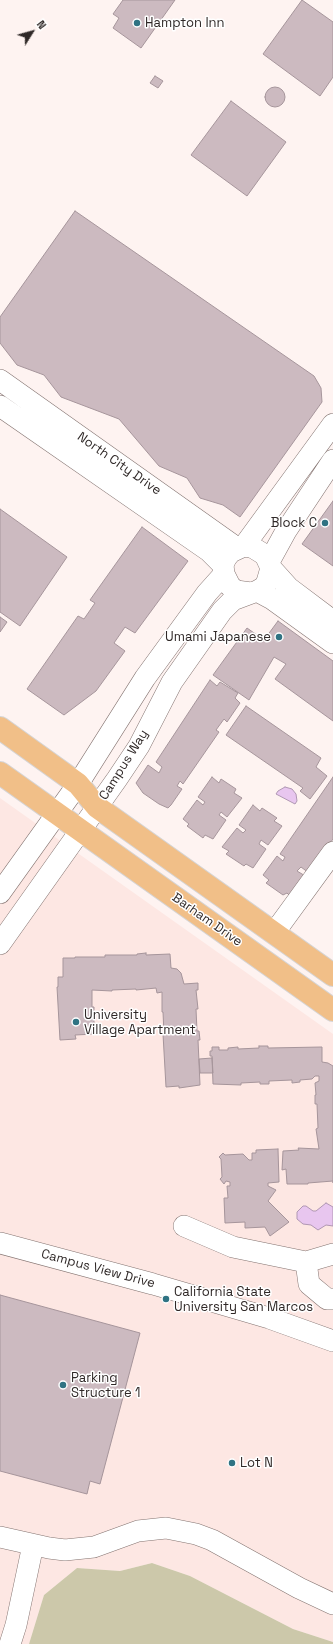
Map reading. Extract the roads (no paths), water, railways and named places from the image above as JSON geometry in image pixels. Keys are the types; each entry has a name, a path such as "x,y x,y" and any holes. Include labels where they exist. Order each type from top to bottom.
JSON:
{"main road":[{"path":"0,728 78,784 97,807 331,974"},
{"path":"0,773 57,813"},
{"name":"Barham Drive","path":"57,813 333,1010"}],"street":[{"name":"North City Drive","path":"0,380 240,547"},
{"name":"North City Drive","path":"0,406 209,551 224,570"},
{"path":"0,892 78,784 145,678 224,570 231,552 240,547 333,424"},
{"path":"254,592 264,587 267,582 270,565 286,531 333,460"},
{"path":"240,547 252,546 259,550 265,555 270,565 289,588 333,620"},
{"path":"224,570 226,580 236,591 254,592 272,599 333,643"},
{"name":"Campus Way","path":"0,944 139,746 172,682 222,611 233,600 254,592"},
{"path":"267,928 333,852"},
{"path":"184,1226 233,1247 306,1262 333,1254"},
{"name":"Campus View Drive","path":"0,1242 146,1282 269,1318 333,1342"},
{"path":"306,1262 309,1284 327,1299 333,1299"},
{"path":"0,1537 33,1545 65,1550 94,1547 138,1531 166,1528 196,1534 212,1540 300,1588 333,1604"},
{"path":"10,1644 16,1625 33,1545"}],"place":[{"name":"Hampton Inn","path":"137,23"},
{"name":"Block C","path":"325,523"},
{"name":"Umami Japanese","path":"279,637"},
{"name":"University Village Apartment","path":"76,1022"},
{"name":"California State University San Marcos","path":"166,1299"},
{"name":"Parking Structure 1","path":"63,1385"},
{"name":"Lot N","path":"232,1463"}]}
